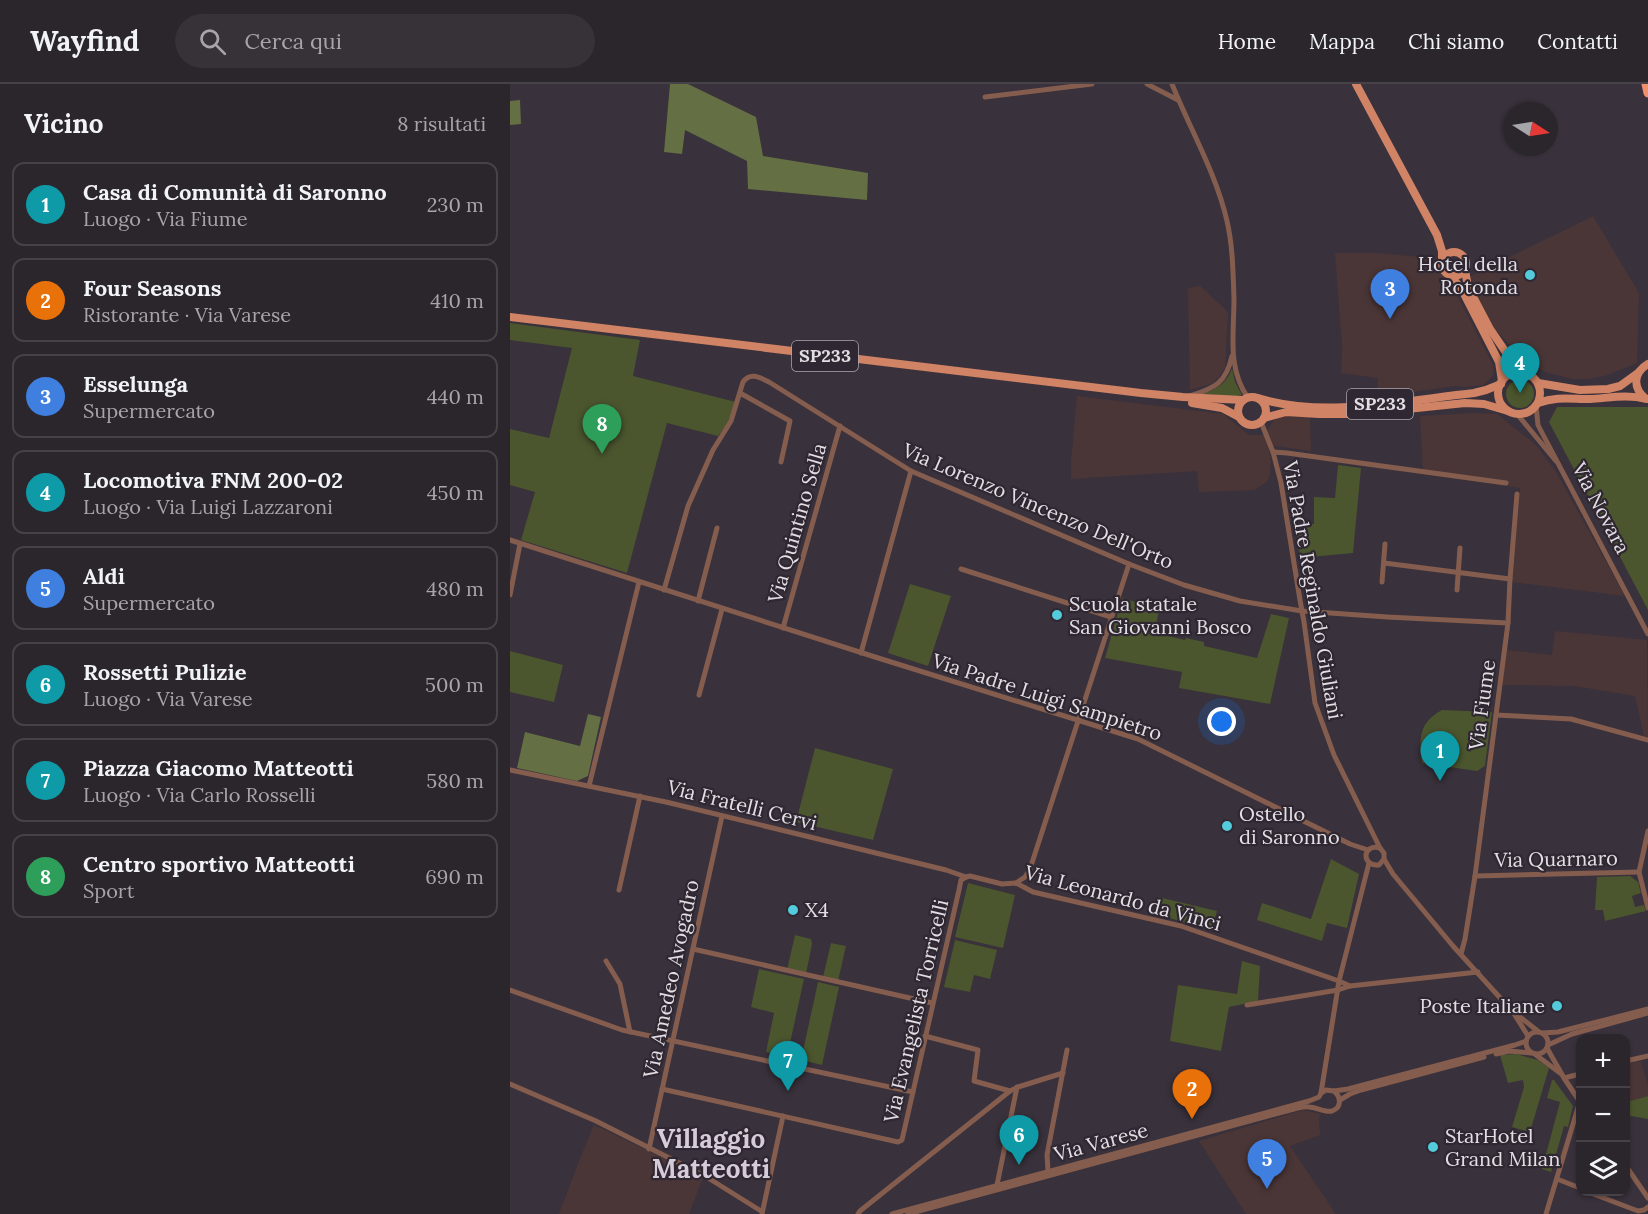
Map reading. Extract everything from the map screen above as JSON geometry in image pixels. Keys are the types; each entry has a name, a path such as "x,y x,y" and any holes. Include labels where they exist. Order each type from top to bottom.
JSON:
{"highway":[{"path":"1646,84 1648,93"}],"main road":[{"path":"1356,84 1437,235 1445,272 1462,290 1499,362 1501,382 1498,391 1502,405 1512,413 1524,414 1537,405 1559,397 1587,399 1634,396 1647,399"},
{"path":"1437,235 1465,258 1468,287 1490,329 1505,351 1538,383 1540,390 1537,405"},
{"path":"1442,260 1447,254 1455,251"},
{"path":"1450,276 1460,275 1465,270"},
{"name":"SP233","path":"510,317 1184,398 1258,398 1279,404 1317,407 1344,408 1474,393 1486,390 1513,373 1526,373"},
{"path":"1538,383 1580,390 1620,386 1648,364"},
{"path":"1638,373 1636,379 1638,390 1647,399"},
{"name":"SP233","path":"1141,393 1222,408 1239,417 1249,426 1286,412 1359,414 1465,403 1484,404 1512,413"},
{"path":"1258,398 1266,409 1263,420"},
{"path":"1239,417 1238,408 1246,399"}],"street":[{"path":"985,97 1092,84"},
{"path":"1148,84 1160,84"},
{"path":"1148,84 1179,101"},
{"path":"1172,84 1225,211 1233,256 1233,355 1238,383 1246,399"},
{"path":"1184,398 1220,383 1227,373 1233,355"},
{"name":"Via Lorenzo Vincenzo Dell'Orto","path":"740,393 743,382 752,375 769,382 911,471 1128,564 1223,597 1262,606 1302,611 1508,623"},
{"path":"664,590 688,506 713,450 731,421 740,393 790,422 781,462"},
{"name":"Via Novara","path":"1537,405 1538,425 1648,633"},
{"name":"Via Novara","path":"1512,413 1557,462"},
{"name":"Via Padre Reginaldo Giuliani","path":"1263,420 1281,483 1315,704 1334,755 1393,874 1513,1012 1541,1033"},
{"name":"Via Quintino Sella","path":"783,628 840,426"},
{"path":"1272,452 1506,483"},
{"path":"861,653 911,471"},
{"name":"Via Fiume","path":"1461,954 1475,876 1508,623 1517,494"},
{"path":"698,601 717,528"},
{"name":"Via Padre Luigi Sampietro","path":"510,540 1138,739 1350,844 1369,851"},
{"path":"510,595 520,544"},
{"path":"1382,582 1385,544"},
{"path":"1457,590 1460,548"},
{"path":"1384,563 1510,579"},
{"path":"1016,883 1025,877 1030,869 1128,564"},
{"path":"961,569 1111,617"},
{"path":"589,786 639,582"},
{"path":"699,695 722,609"},
{"path":"1496,715 1571,719 1648,740"},
{"name":"Via Fratelli Cervi","path":"510,770 640,796 966,876"},
{"path":"619,890 640,796"},
{"name":"Via Amedeo Avogadro","path":"649,1149 722,816"},
{"name":"Via Padre Reginaldo Giuliani","path":"1372,830 1369,863 1393,874"},
{"path":"1648,831 1638,872 1648,908"},
{"path":"1369,851 1380,848"},
{"path":"1377,865 1384,859"},
{"path":"1369,863 1339,981 1318,1103 1328,1112 1337,1108 1340,1101 1350,1094 1361,1090 1492,1054 1509,1051 1542,1053 1554,1041 1572,1034 1648,1013"},
{"name":"Via Quarnaro","path":"1475,876 1638,872"},
{"name":"Via Leonardo da Vinci","path":"966,876 1002,885 1016,883 1033,892 1181,927 1350,986"},
{"name":"Via Evangelista Torricelli","path":"783,1116 898,1142 902,1140 958,890 961,880 966,876"},
{"path":"693,949 932,1003"},
{"path":"606,961 620,984 630,1032"},
{"path":"1247,1005 1350,986 1478,972"},
{"path":"510,990 630,1032 913,1092"},
{"path":"1320,1095 1332,1090 1348,1089 1515,1045 1532,1033 1558,1032 1648,1009"},
{"name":"Via Padre Reginaldo Giuliani","path":"1513,1012 1527,1038"},
{"path":"1541,1033 1547,1038 1548,1046 1576,1095"},
{"path":"925,1036 978,1050 974,1081 1010,1091"},
{"path":"1527,1038 1527,1047 1532,1053 1564,1077 1576,1075"},
{"path":"1048,1171 1047,1155 1067,1050"},
{"path":"1630,1060 1648,1056"},
{"path":"858,1214 1010,1091 1063,1073"},
{"path":"1323,1078 1340,1101"},
{"path":"510,1084 596,1121 717,1182 761,1213 783,1116 662,1089"},
{"path":"997,1185 1017,1087"},
{"name":"Via Varese","path":"892,1214 1320,1095"},
{"name":"Via Varese","path":"908,1214 1294,1109 1310,1106 1321,1108"},
{"path":"1546,1214 1576,1115"},
{"path":"1630,1172 1648,1198"},
{"path":"1557,1179 1576,1186"},
{"path":"1600,1196 1638,1211 1648,1207"}],"shaded area":[{"path":"1593,216 1639,293 1637,363 1605,376 1572,379 1548,373 1525,361 1489,323 1469,277"},
{"path":"1335,253 1376,253 1433,258 1457,295 1493,365 1494,374 1483,385 1455,386 1377,397 1378,378 1341,373 1342,345"},
{"path":"1200,286 1228,312 1225,368 1211,384 1190,390 1188,288"},
{"path":"1077,396 1223,414 1249,435 1265,435 1275,418 1281,415 1310,417 1311,451 1268,445 1271,460 1270,476 1267,482 1254,490 1199,492 1197,471 1071,479"},
{"path":"1497,414 1535,444 1555,470 1625,596 1512,582 1520,488 1423,474 1420,416"},
{"path":"1555,631 1647,640 1648,737 1644,736 1635,696 1574,686 1502,685 1506,650 1552,655"},
{"path":"1641,1061 1648,1086 1648,1096 1630,1101 1630,1088 1630,1063"},
{"path":"1303,1110 1321,1114 1320,1135 1290,1146 1336,1214 1246,1214 1199,1141"},
{"path":"594,1125 703,1177 689,1214 559,1214"}],"green space":[{"path":"670,84 688,84 756,117 763,156 868,173 867,200 748,189 747,161 685,130 682,154 664,152"},
{"path":"520,100 521,124 510,125 510,101"},
{"path":"510,323 640,340 633,376 736,402 727,424 718,436 667,423 627,573 521,540 535,492 510,485 510,429 549,438 572,348 510,340"},
{"path":"1232,368 1235,382 1242,395 1202,394 1221,385"},
{"path":"1520,380 1530,384 1534,394 1530,404 1520,408 1510,404 1506,394 1510,384"},
{"path":"1557,407 1648,407 1648,610 1549,422"},
{"path":"1338,465 1361,468 1353,553 1300,558 1295,523 1314,524 1314,497 1335,498"},
{"path":"910,584 951,596 928,666 888,653"},
{"path":"1122,598 1159,609 1155,633 1204,642 1204,646 1257,658 1271,614 1289,618 1270,704 1179,688 1182,672 1105,658"},
{"path":"510,651 563,665 554,702 510,692"},
{"path":"1442,710 1492,712 1485,766 1477,771 1422,763 1420,746 1424,726 1428,720"},
{"path":"588,714 601,717 588,776 577,781 517,768 525,732 580,746"},
{"path":"815,748 893,769 873,840 796,822"},
{"path":"1331,859 1359,874 1347,928 1327,923 1322,941 1257,920 1262,903 1311,919"},
{"path":"1630,876 1638,882 1641,893 1632,896 1635,907 1644,905 1646,911 1605,921 1603,910 1595,910 1597,877"},
{"path":"968,883 1015,895 1003,948 955,937"},
{"path":"1158,897 1217,911 1211,931 1154,913"},
{"path":"795,935 811,939 806,974 787,970"},
{"path":"955,940 997,950 990,979 974,975 970,992 944,987"},
{"path":"831,943 846,946 838,981 823,977"},
{"path":"1242,961 1260,966 1258,1001 1229,1007 1221,1051 1170,1041 1178,985 1237,994"},
{"path":"759,969 804,979 787,1057 766,1052 774,1013 751,1007"},
{"path":"818,982 839,987 822,1065 801,1060"},
{"path":"1516,1054 1538,1060 1549,1068 1530,1132 1512,1127 1524,1087 1523,1080 1508,1083 1500,1055"},
{"path":"1552,1080 1573,1106 1568,1127 1564,1126 1551,1172 1542,1169 1560,1102 1547,1098"},
{"path":"1648,1096 1648,1119 1630,1116 1630,1101"}],"place":[{"name":"Hotel della Rotonda","path":"1530,275"},
{"name":"Esselunga","path":"1390,319"},
{"name":"Locomotiva FNM 200-02","path":"1520,393"},
{"name":"Centro sportivo Matteotti","path":"602,454"},
{"name":"Scuola statale San Giovanni Bosco","path":"1057,615"},
{"name":"Casa di Comunità di Saronno","path":"1440,781"},
{"name":"Ostello di Saronno","path":"1227,826"},
{"name":"X4","path":"793,910"},
{"name":"Poste Italiane","path":"1557,1006"},
{"name":"Piazza Giacomo Matteotti","path":"788,1091"},
{"name":"Four Seasons","path":"1192,1119"},
{"name":"StarHotel Grand Milan","path":"1433,1147"},
{"name":"Rossetti Pulizie","path":"1019,1165"},
{"name":"Aldi","path":"1267,1189"}],"district":[{"name":"Villaggio Matteotti","path":"711,1154"}]}
